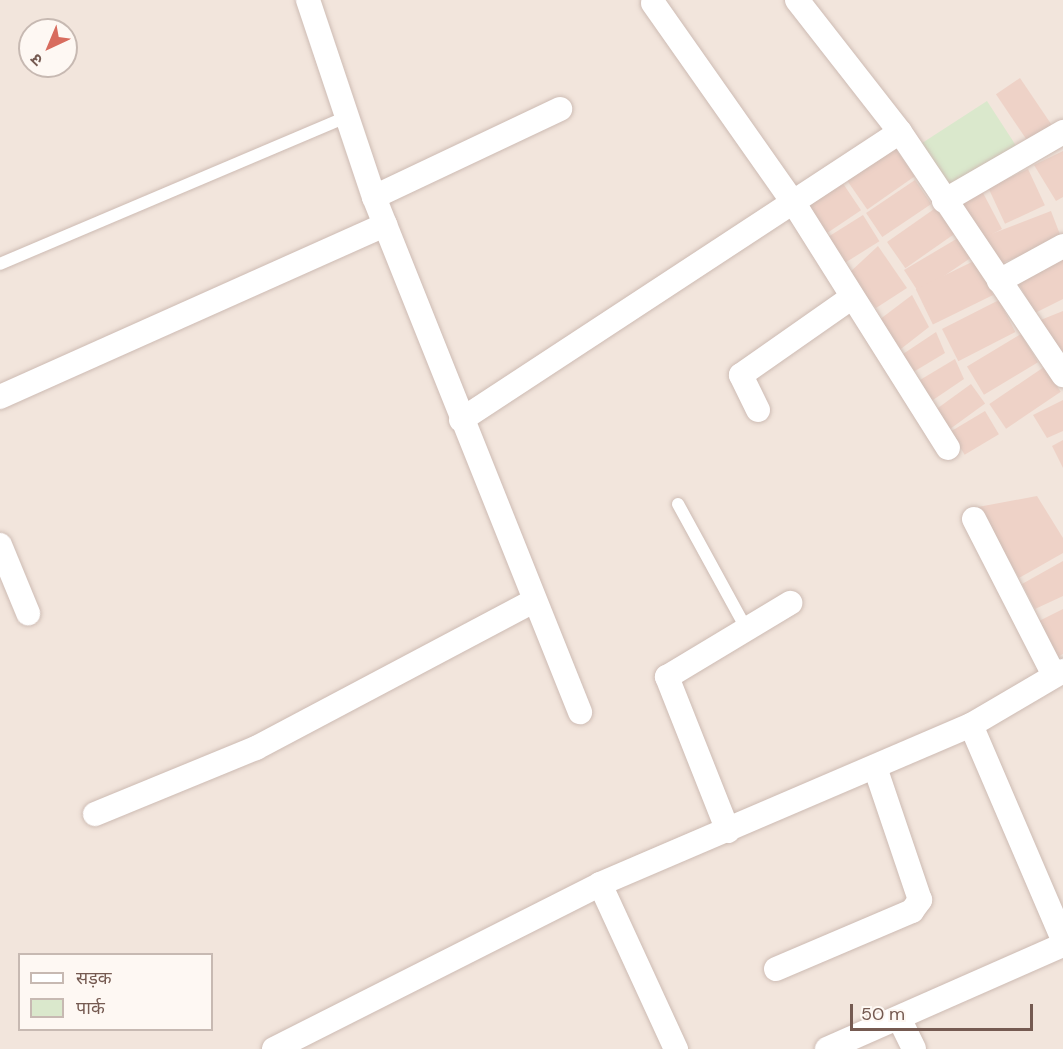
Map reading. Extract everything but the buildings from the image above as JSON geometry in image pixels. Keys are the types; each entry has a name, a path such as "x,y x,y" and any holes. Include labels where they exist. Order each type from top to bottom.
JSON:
{"street":[{"path":"308,0 344,118 374,197 461,420 580,712"},
{"path":"797,0 900,132 944,201 1061,368"},
{"path":"653,3 795,205 851,298 948,448"},
{"path":"374,197 560,109"},
{"path":"461,420 795,205 900,132"},
{"path":"944,201 1063,132"},
{"path":"0,397 385,225"},
{"path":"999,281 1063,246"},
{"path":"758,410 741,375 851,298"},
{"path":"274,1049 600,884 876,770 971,725 1059,673 974,519"},
{"path":"0,545 28,613"},
{"path":"95,814 256,748 534,602"},
{"path":"728,831 667,677 790,603"},
{"path":"971,725 1063,940"},
{"path":"776,969 912,910 920,900 876,770"},
{"path":"600,884 676,1049"},
{"path":"827,1049 1063,945"},
{"path":"899,1018 914,1049"}],"lane":[{"path":"0,264 344,118"},
{"path":"678,504 746,628"}],"shaded area":[{"path":"0,0 1063,0 1063,1049 0,1049"}],"green space":[{"path":"987,101 1019,150 951,195 919,145"}]}
